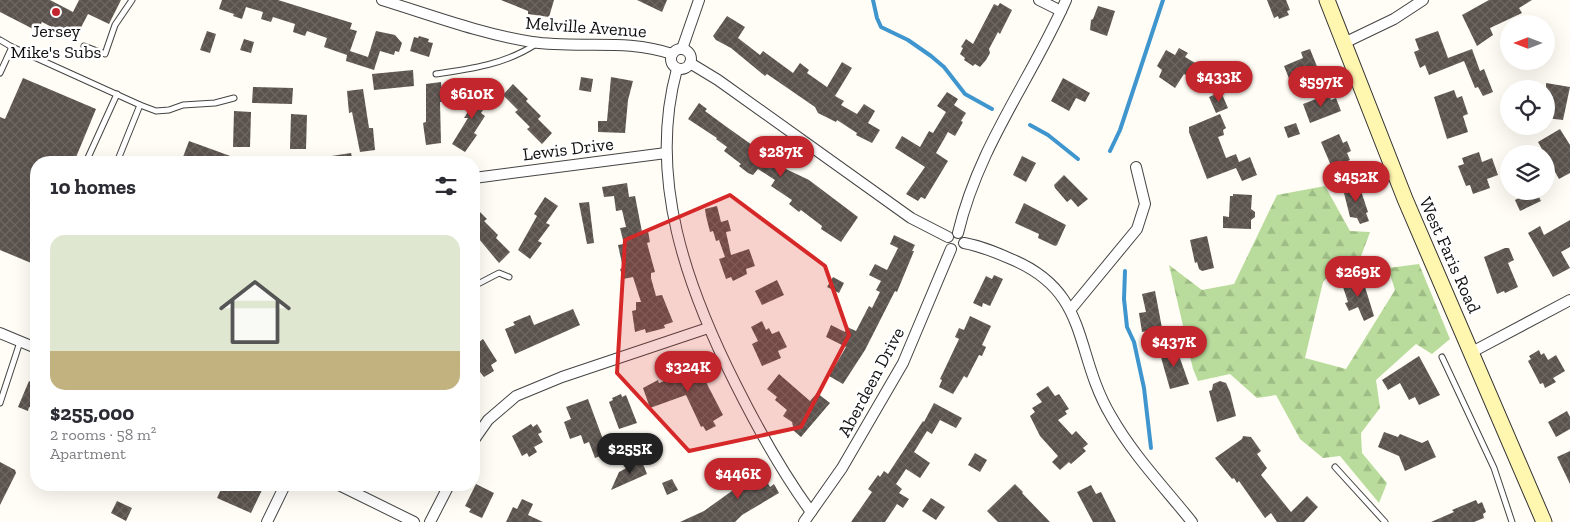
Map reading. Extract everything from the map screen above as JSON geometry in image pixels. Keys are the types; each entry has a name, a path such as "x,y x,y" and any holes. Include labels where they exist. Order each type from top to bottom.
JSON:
{"main road":[{"name":"West Faris Road","path":"1327,0 1408,205 1544,522"}],"street":[{"name":"Melville Avenue","path":"382,0 488,33 538,42 612,43 677,51"},
{"path":"699,0 677,51 671,60 676,69 668,108 666,153 673,220 708,328 767,444 792,486 811,512"},
{"path":"1039,0 1061,11"},
{"path":"958,233 966,200 992,141 1066,0"},
{"path":"1344,43 1394,19 1423,0"},
{"path":"676,69 685,69 690,63 690,55 677,51"},
{"path":"690,63 718,80 911,218 948,237"},
{"name":"Lewis Drive","path":"480,177 666,153"},
{"path":"1071,309 1137,229 1145,204 1136,167"},
{"path":"958,233 962,235 964,243 959,249 951,249 947,244 948,237 950,234 958,233"},
{"path":"964,243 979,246 1022,263 1056,286 1071,309 1098,392 1110,416 1136,456 1192,522"},
{"name":"Aberdeen Drive","path":"804,522 842,468 903,363 951,249"},
{"path":"1472,352 1570,300"},
{"path":"480,431 488,420 516,396 562,377 708,328"},
{"path":"0,333 30,343"},
{"path":"267,522 282,491"},
{"path":"352,491 414,522"},
{"path":"430,522 446,491"}],"lane":[{"path":"84,46 105,54 115,25 132,0"},
{"path":"0,40 156,111 169,110 182,105 215,103 234,98"},
{"path":"436,74 477,68 521,54 538,42"},
{"path":"0,73 12,47"},
{"path":"89,156 117,94"},
{"path":"119,156 140,105"},
{"path":"480,283 499,273 509,276"},
{"path":"0,403 20,341"},
{"path":"1442,358 1494,468 1512,522"},
{"path":"1335,467 1386,522"}],"highlighted area":[{"path":"730,195 825,266 849,335 801,427 689,451 617,373 625,240"}],"green space":[{"path":"1325,186 1350,231 1370,232 1360,259 1338,265 1323,282 1305,358 1346,369 1395,290 1388,268 1419,264 1450,339 1432,354 1416,344 1376,380 1380,408 1361,433 1362,453 1387,483 1379,503 1340,456 1323,458 1300,439 1276,395 1257,398 1230,374 1198,381 1193,369 1169,265 1202,290 1234,284 1277,195"}],"building":[{"path":"0,0 50,0 73,12 79,0 121,0 109,24 88,14 75,39 42,22 37,31 0,12"},
{"path":"222,0 278,0 352,23 350,29 357,31 350,51 368,57 376,31 395,35 402,43 399,52 395,51 394,55 380,51 374,70 346,61 347,55 324,47 327,38 307,31 305,36 293,32 295,24 273,17 271,22 261,19 263,12 246,7 242,19 233,16 234,14 219,9"},
{"path":"501,0 554,0 549,17 528,14 528,11"},
{"path":"637,0 667,0 662,12"},
{"path":"1267,0 1286,0 1290,10 1287,11 1289,15 1279,19 1278,16 1274,18"},
{"path":"1489,0 1532,0 1519,8 1522,13 1518,15 1500,15 1500,23 1490,28 1493,35 1477,46 1462,15"},
{"path":"1000,3 1012,10 1000,34 998,32 989,49 990,53 986,60 980,67 975,64 973,66 964,60 965,58 960,54 963,48 961,47 966,39 973,44 994,4 998,6"},
{"path":"1098,6 1115,11 1107,36 1090,30 1091,20"},
{"path":"727,16 745,27 738,38 760,55 763,51 793,73 800,63 809,70 807,73 827,87 842,62 852,68 835,96 844,101 841,105 857,114 864,104 875,111 868,123 880,130 872,143 856,135 857,133 837,120 836,122 818,113 815,107 767,74 765,76 731,48 716,40 713,36"},
{"path":"207,31 216,34 210,53 200,50"},
{"path":"1438,31 1448,58 1472,49 1480,71 1484,69 1493,92 1483,96 1478,87 1475,88 1464,61 1429,75 1425,65 1420,68 1414,52 1419,50 1415,39"},
{"path":"419,36 429,39 428,42 433,43 429,57 410,51 414,37 418,38"},
{"path":"244,39 254,42 251,53 240,50"},
{"path":"1179,48 1188,53 1185,57 1209,71 1201,84 1184,74 1175,88 1159,77 1162,70 1157,66 1166,50 1175,55"},
{"path":"1310,49 1320,74 1292,86 1284,66 1303,58 1301,52"},
{"path":"413,70 414,86 374,90 372,74"},
{"path":"581,77 593,79 591,92 579,90"},
{"path":"611,77 633,81 628,100 625,133 598,132 598,121 607,121"},
{"path":"23,78 96,109 76,156 30,156 30,262 0,250 0,117 5,119"},
{"path":"1063,78 1090,93 1085,102 1076,98 1069,111 1051,101"},
{"path":"441,82 443,102 440,102 441,143 426,145 423,123 426,122 426,84"},
{"path":"513,84 528,99 526,101 541,116 538,119 552,133 542,144 527,129 530,127 515,112 518,110 503,95"},
{"path":"1555,84 1570,87 1563,120 1555,119"},
{"path":"253,87 293,88 292,104 252,103"},
{"path":"479,88 492,97 481,113 485,116 474,133 477,135 465,152 452,144 468,118 464,118 471,107 468,105"},
{"path":"363,89 369,128 373,128 375,150 360,152 352,112 349,113 347,91"},
{"path":"1454,90 1457,98 1462,96 1468,114 1463,116 1468,132 1447,139 1434,97"},
{"path":"947,92 958,99 954,105 966,113 955,136 948,132 936,153 948,161 925,199 921,197 918,201 906,194 925,167 895,148 902,136 920,147 929,131 933,133 946,112 937,106"},
{"path":"1221,92 1228,108 1216,113 1209,97"},
{"path":"1329,94 1331,100 1336,98 1341,111 1310,123 1303,104"},
{"path":"699,103 707,109 705,111 724,125 786,169 809,180 858,217 841,242 821,229 822,226 801,210 799,212 789,204 792,200 771,186 775,180 758,169 753,175 748,173 739,166 741,164 724,151 727,147 717,138 688,119"},
{"path":"234,111 251,112 250,147 233,147"},
{"path":"291,114 307,115 306,149 290,149"},
{"path":"1220,114 1226,128 1223,130 1224,135 1218,137 1226,158 1236,154 1239,162 1250,157 1257,175 1242,181 1236,168 1207,179 1189,132 1189,127"},
{"path":"1296,123 1300,134 1288,138 1284,127"},
{"path":"1560,129 1570,145 1570,173 1559,179 1555,172 1555,145 1540,145 1538,142 1550,135 1555,135 1555,132"},
{"path":"1339,134 1343,143 1347,141 1351,151 1347,153 1350,160 1332,168 1321,142"},
{"path":"189,141 230,156 183,156"},
{"path":"1479,152 1482,162 1492,158 1498,175 1487,179 1490,188 1473,194 1470,185 1466,186 1458,166 1464,164 1462,158"},
{"path":"351,153 352,156 332,156"},
{"path":"1022,156 1036,163 1026,182 1013,175"},
{"path":"1064,175 1088,199 1078,207 1071,199 1067,202 1055,188 1054,185"},
{"path":"627,183 629,197 635,196 642,232 648,231 650,242 647,243 655,272 651,273 651,278 656,296 662,295 673,322 664,325 665,328 646,333 645,329 635,332 632,311 636,310 636,302 641,302 633,277 623,279 620,269 623,268 618,245 624,244 620,228 626,227 622,210 616,211 614,196 604,197 602,187"},
{"path":"1356,184 1359,185 1369,221 1360,224 1357,218 1350,217 1343,189"},
{"path":"1233,194 1252,195 1251,209 1255,212 1255,217 1251,220 1251,229 1223,228 1223,216 1229,217 1230,196 1233,196"},
{"path":"545,197 558,206 546,223 550,225 538,241 542,243 530,259 518,250 537,216 534,214"},
{"path":"1515,200 1540,200 1541,201 1520,211"},
{"path":"589,202 594,243 587,244 579,203"},
{"path":"1024,203 1066,225 1057,245 1055,246 1038,238 1039,234 1015,223"},
{"path":"717,206 721,222 728,220 731,231 726,232 731,255 749,249 755,266 746,269 747,274 733,281 731,277 726,279 719,259 725,257 719,240 716,241 713,231 710,232 706,216 705,209"},
{"path":"480,212 487,219 484,221 498,235 496,238 510,252 499,263 480,240"},
{"path":"1570,220 1570,247 1561,252 1570,268 1553,277 1528,233 1540,226 1544,235"},
{"path":"894,235 915,245 912,251 914,251 897,292 895,291 865,350 843,384 829,376 846,347 826,337 831,325 845,332 847,327 856,331 869,306 872,308 880,292 876,290 881,281 869,275 875,264 887,270 898,248 890,244"},
{"path":"1207,236 1214,268 1202,271 1199,269 1197,262 1195,263 1190,240"},
{"path":"1509,248 1514,260 1508,263 1518,287 1505,293 1504,291 1497,294 1484,257"},
{"path":"994,275 1003,279 990,306 983,303 982,307 973,303 986,276 992,279"},
{"path":"1355,275 1362,288 1365,287 1374,316 1364,321 1358,307 1349,311 1345,303 1348,302 1343,287 1346,286 1344,280"},
{"path":"833,277 844,283 839,293 827,287"},
{"path":"777,280 784,295 762,305 755,291"},
{"path":"1155,291 1162,328 1142,332 1139,313 1146,312 1142,294"},
{"path":"573,309 580,325 515,354 505,329 515,325 513,322 530,315 534,325"},
{"path":"970,316 991,326 982,345 986,347 982,356 979,355 967,378 964,376 953,394 939,387 942,380 940,379 959,339 955,337 959,328 964,330"},
{"path":"762,321 766,330 769,328 772,334 779,331 787,347 778,351 781,358 762,366 752,344 758,341 751,327"},
{"path":"483,339 497,361 491,365 494,371 484,377 480,372 480,341"},
{"path":"1175,344 1189,384 1170,389 1160,354 1165,353 1164,347"},
{"path":"1539,350 1541,355 1544,353 1548,360 1556,355 1565,371 1553,378 1556,382 1545,388 1543,383 1540,384 1528,361 1531,359 1529,356"},
{"path":"698,355 707,384 723,415 713,421 716,426 706,431 703,426 701,427 686,395 650,408 643,388 658,380 659,383 682,374 683,367 689,366 686,359"},
{"path":"1419,356 1440,395 1419,405 1415,397 1409,400 1400,383 1388,390 1382,380"},
{"path":"779,374 810,401 817,393 830,403 801,437 794,431 792,422 783,416 787,410 775,400 777,397 767,389"},
{"path":"30,381 30,407 28,411 18,407"},
{"path":"1220,381 1226,383 1236,416 1217,422 1209,391 1212,390 1213,384"},
{"path":"1048,386 1055,396 1059,394 1069,409 1065,411 1067,414 1058,420 1072,435 1076,431 1088,444 1083,448 1086,451 1071,464 1069,462 1060,470 1052,462 1058,456 1040,436 1030,416 1035,412 1032,408 1042,402 1036,394"},
{"path":"621,394 622,397 626,395 637,423 619,429 609,402 613,400 612,398"},
{"path":"588,399 608,453 595,458 589,442 584,444 581,435 570,439 564,422 571,419 566,407"},
{"path":"934,403 962,418 956,428 940,420 932,434 927,431 914,452 930,463 920,478 906,469 896,484 902,489 899,493 909,499 903,508 897,504 885,522 851,522 872,492 868,489 878,475 880,477 884,471 888,474 924,422"},
{"path":"1567,411 1570,417 1570,429 1556,437 1548,422"},
{"path":"531,424 533,427 537,424 542,432 538,434 543,442 534,447 537,452 529,457 527,453 522,456 512,436"},
{"path":"1384,432 1398,437 1400,434 1422,443 1428,440 1436,457 1405,471 1399,456 1378,447"},
{"path":"1243,436 1251,437 1261,451 1257,454 1267,468 1261,475 1291,512 1307,496 1318,507 1304,522 1277,522 1271,513 1265,518 1239,481 1237,483 1234,478 1232,479 1215,458 1242,439"},
{"path":"1570,451 1570,484 1557,457"},
{"path":"975,453 987,460 980,472 968,465"},
{"path":"0,462 15,470 16,473 0,505"},
{"path":"636,463 643,464 647,474 611,490 619,472"},
{"path":"756,467 770,487 774,484 779,493 742,515 735,522 680,522 704,511 736,488 734,486 750,476 747,473"},
{"path":"672,479 678,490 667,495 662,483"},
{"path":"1015,484 1050,522 998,522 987,511"},
{"path":"1091,485 1096,494 1101,492 1116,522 1093,522 1077,492"},
{"path":"480,486 494,493 482,518 469,512 471,509 465,506 472,491 480,491"},
{"path":"220,491 262,491 251,513 217,498"},
{"path":"931,498 945,507 936,520 922,511"},
{"path":"522,499 533,504 528,515 543,522 506,522 513,507 517,509"},
{"path":"1476,500 1478,504 1482,502 1486,512 1483,514 1484,518 1474,522 1431,522 1454,512 1452,510"},
{"path":"117,501 132,508 126,521 111,513"}],"waterway":[{"path":"873,0 881,27 908,40 931,56 944,67 965,94 992,109"},
{"path":"1110,151 1120,130 1163,0"},
{"path":"1030,125 1048,135 1078,159"},
{"path":"1125,271 1124,299 1127,327 1134,342 1144,388 1151,448"}],"place":[{"name":"Jersey Mike's Subs","path":"56,12"}]}
